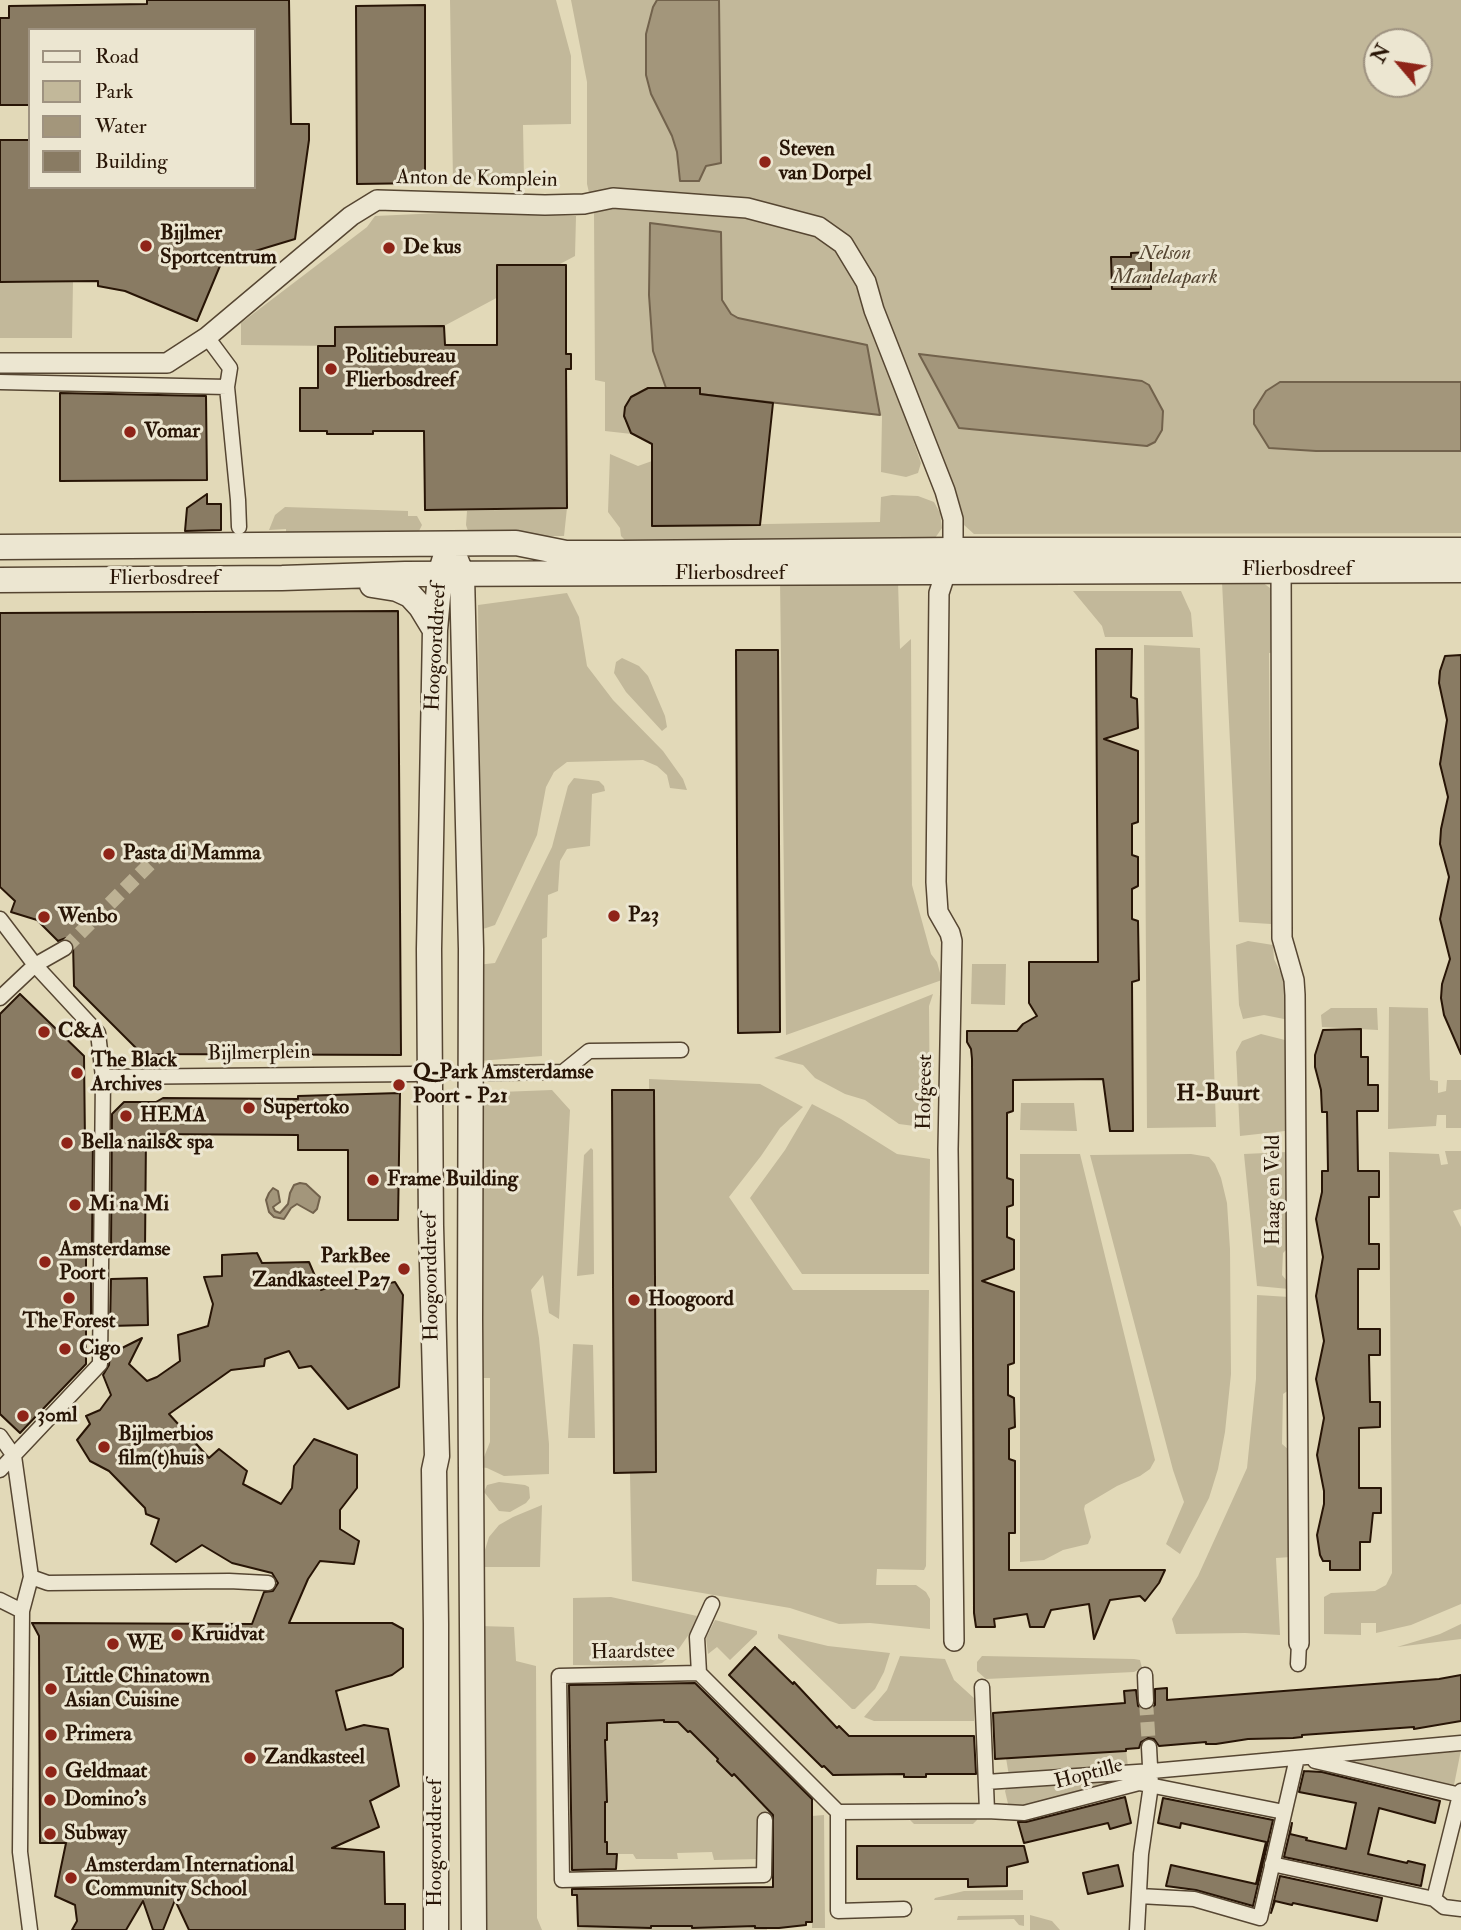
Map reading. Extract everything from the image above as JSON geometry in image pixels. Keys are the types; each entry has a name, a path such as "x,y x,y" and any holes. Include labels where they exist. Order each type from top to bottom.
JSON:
{"street":[{"name":"Anton de Komplein","path":"0,363 167,363 207,337 351,216 377,201 545,205 583,204 613,198 747,208 819,227 843,244 866,282 874,310 945,491 953,519 949,561"},
{"path":"207,337 230,368 227,387 239,527"},
{"path":"0,382 227,387"},
{"name":"Flierbosdreef","path":"0,547 516,543 566,564"},
{"name":"Hoogoorddreef","path":"449,544 451,575 463,618 471,948 474,1930"},
{"name":"Flierbosdreef","path":"0,580 508,575 566,564 1281,560 1461,550"},
{"name":"Flierbosdreef","path":"1281,560 1461,570"},
{"name":"Haag en Veld","path":"1281,560 1282,937 1294,980 1295,995 1298,1664"},
{"name":"Hofgeest","path":"949,561 939,593 937,623 936,882 938,912 952,942 948,1149 954,1642"},
{"name":"Hoogoorddreef","path":"436,1930 434,1471 437,1456 431,1226 429,949 435,630 451,575"},
{"path":"463,618 488,586 508,575"},
{"path":"348,577 373,586 397,589 410,595 435,630"},
{"path":"0,919 35,965 98,1033 103,1077 100,1364 0,1470"},
{"path":"0,998 35,965 65,948"},
{"path":"489,1073 563,1072 589,1051 681,1050"},
{"name":"Bijlmerplein","path":"103,1077 415,1074"},
{"path":"0,1436 14,1456 31,1577 22,1611 20,1852 30,1930"},
{"path":"31,1577 48,1583 268,1583"},
{"path":"0,1600 22,1611"},
{"path":"699,1673 697,1637 712,1604"},
{"name":"Haardstee","path":"765,1820 764,1875 562,1880 559,1676 699,1673 838,1811"},
{"path":"1145,1675 1146,1701"},
{"path":"982,1687 987,1811"},
{"name":"Hoptille","path":"838,1811 1024,1813 1152,1778 1298,1758 1461,1743"},
{"path":"1138,1930 1141,1854 1152,1778 1149,1747"},
{"path":"1139,1896 1194,1899 1260,1918 1298,1758"},
{"name":"Hoptille","path":"1298,1758 1461,1793 1454,1850 1434,1899"},
{"path":"986,1782 1152,1778"},
{"name":"Hoptille","path":"1152,1778 1284,1812"},
{"path":"838,1811 838,1911 904,1909"},
{"path":"1272,1864 1434,1899 1444,1907 1461,1909"}],"green space":[{"path":"450,0 556,0 571,56 571,124 523,125 524,179 453,181"},
{"name":"Nelson Mandelapark","path":"571,0 1461,0 1461,533 974,534 964,525 930,424 906,420 921,463 918,473 906,477 881,472 880,415 652,388 636,393 627,404 624,420 632,434 605,431 605,382 595,380 594,214 587,184 587,82"},
{"path":"462,212 576,216 575,256 444,326 336,327 335,346 241,345 241,323 367,227 375,216"},
{"path":"73,282 72,338 0,338 0,283"},
{"path":"610,454 638,466 652,461 653,526 880,522 881,497 892,495 918,496 934,502 940,513 942,528 933,541 630,545 621,536 620,528 608,512"},
{"path":"285,507 408,511 408,516 417,516 422,525 417,535 286,538 286,529 269,530 275,515"},
{"path":"567,508 564,536 476,537 468,531 466,525 467,511"},
{"path":"780,580 898,581 900,649 911,639 912,885 931,954 937,962 942,980 786,1035"},
{"path":"1222,582 1262,582 1270,588 1279,611 1284,652 1269,653 1271,924 1239,922"},
{"path":"1073,591 1181,591 1191,613 1193,637 1105,637 1102,626"},
{"path":"567,593 579,617 587,666 613,700 663,751 683,779 687,790 670,788 667,775 657,766 643,760 567,762 554,772 546,787 537,835 495,925 477,931 480,832 478,605"},
{"path":"1144,645 1200,648 1216,1127 1147,1128"},
{"path":"622,658 639,666 648,676 665,716 667,727 662,731 626,692 614,673 616,662"},
{"path":"574,778 599,781 605,791 592,794 590,846 567,849 560,861 558,891 548,895 547,937 542,939 542,1056 479,1061 477,965 495,963 552,847 568,786"},
{"path":"1248,941 1273,945 1274,959 1288,988 1289,1020 1264,1015 1243,1019 1239,1005 1236,945"},
{"path":"972,964 1006,964 1005,1005 971,1004"},
{"path":"933,994 929,1006 930,1128 899,1124 865,1100 845,1094 815,1078 803,1065 774,1058"},
{"path":"1389,1007 1428,1008 1430,1080 1438,1081 1438,1093 1446,1091 1447,1080 1461,1080 1461,1128 1446,1128 1446,1115 1437,1115 1436,1126 1388,1129"},
{"path":"1331,1008 1377,1008 1378,1030 1322,1027 1321,1015"},
{"path":"1261,1034 1285,1040 1285,1131 1240,1136 1236,1052 1242,1041"},
{"path":"649,1079 760,1084 803,1107 780,1128 729,1197 793,1290 929,1290 926,1566 924,1570 877,1569 876,1585 916,1585 926,1592 930,1599 930,1629 870,1623 839,1624 790,1608 632,1581 630,1473 651,1472"},
{"path":"552,1090 570,1110 559,1319 549,1313 543,1275 531,1290 539,1338 549,1444 549,1474 504,1476 480,1467 490,1442 490,1378 478,1378 480,1104 500,1092"},
{"path":"1021,1103 1074,1103 1077,1131 1020,1130"},
{"path":"812,1104 897,1154 930,1159 929,1274 802,1274 750,1198 785,1150"},
{"path":"591,1148 594,1274 577,1276 584,1155"},
{"path":"1445,1151 1461,1151 1461,1209 1453,1211 1461,1227 1461,1604 1411,1625 1376,1633 1376,1623 1361,1623 1361,1635 1324,1634 1324,1597 1331,1593 1375,1591 1386,1585 1392,1573 1389,1152 1439,1154 1441,1165 1448,1164"},
{"path":"1287,1152 1287,1249 1283,1253 1282,1275 1288,1282 1289,1289 1257,1286 1244,1154"},
{"path":"1020,1154 1080,1154 1155,1460 1150,1469 1140,1476 1085,1505 1091,1537 1088,1544 1063,1550 1044,1560 1020,1562"},
{"path":"1191,1154 1209,1157 1215,1164 1227,1203 1231,1374 1218,1469 1209,1498 1180,1554 1166,1544 1184,1502 1173,1470 1090,1155"},
{"path":"1257,1295 1289,1297 1289,1390 1283,1394 1282,1444 1289,1450 1291,1557 1276,1558 1280,1635 1176,1634 1172,1619 1198,1576 1247,1468 1256,1379"},
{"path":"573,1344 593,1345 595,1438 568,1438"},
{"path":"499,1482 529,1487 530,1498 510,1512 499,1511 484,1492 487,1485"},
{"path":"542,1505 540,1567 483,1567 489,1537 499,1525"},
{"path":"611,1597 697,1616 694,1627 678,1650 662,1663 647,1666 573,1665 573,1598"},
{"path":"715,1620 757,1631 757,1634 730,1660 717,1647 708,1654 706,1638"},
{"path":"1461,1624 1461,1639 1397,1647 1440,1634"},
{"path":"480,1626 514,1627 516,1661 536,1666 537,1918 542,1930 481,1930"},
{"path":"778,1634 828,1646 890,1653 875,1689 852,1709 778,1638"},
{"path":"900,1656 945,1659 954,1680 975,1699 974,1721 874,1721 864,1717 887,1690"},
{"path":"982,1656 1134,1659 1140,1660 1142,1668 1134,1672 986,1679 977,1671 977,1662"},
{"path":"605,1722 680,1722 772,1809 759,1824 759,1859 714,1860 712,1852 677,1853 678,1859 636,1859 633,1854 604,1854"},
{"path":"1126,1749 1128,1767 1009,1776 1006,1758"},
{"path":"1461,1750 1453,1790 1339,1760"},
{"path":"1108,1779 1109,1786 1016,1810 1009,1808 1005,1791 1007,1787"},
{"path":"824,1815 825,1928 812,1928 812,1816"},
{"path":"915,1816 977,1820 973,1824 914,1824 910,1820"},
{"path":"1023,1890 1023,1900 934,1900 964,1891"},
{"path":"1024,1915 1024,1926 1014,1919 957,1920 958,1916"},
{"path":"1030,1915 1052,1921 1060,1930 1030,1930"},
{"path":"577,1926 767,1926 767,1930 577,1930"}],"water":[{"path":"657,0 719,0 721,163 706,166 699,181 680,181 677,152 672,136 651,94 646,75 646,34"},
{"path":"650,223 721,232 722,300 731,314 738,318 867,345 880,415 700,394 700,388 666,388 653,351 649,295"},
{"path":"919,354 1142,381 1149,385 1163,411 1162,430 1155,442 1147,446 959,428"},
{"path":"1280,382 1461,382 1461,451 1316,451 1269,448 1254,424 1254,410 1266,391"},
{"path":"306,1184 320,1197 317,1209 313,1213 297,1204 284,1219 274,1217 269,1212 266,1200 269,1193 273,1188 278,1191 280,1202 273,1207 280,1213 288,1204 294,1185"}],"building":[{"name":"Bijlmer Sportcentrum","path":"147,0 289,0 291,124 309,124 295,239 222,261 197,321 125,291 98,286 98,281 0,282 0,140 28,140 28,189 256,189 256,28 28,28 28,105 0,105 0,18 9,18 9,6 147,4"},
{"path":"425,5 425,183 357,184 356,6"},
{"path":"1151,252 1151,289 1112,289 1111,257 1131,257 1131,253"},
{"path":"497,265 566,265 566,354 571,354 571,369 566,369 567,508 425,510 424,431 327,434 327,431 300,431 300,388 318,388 318,346 335,346 335,327 444,326 445,345 497,345"},
{"path":"648,388 700,388 700,394 773,403 760,525 652,526 652,444 631,433 624,416 625,407 631,397"},
{"path":"60,393 206,396 207,480 60,481"},
{"path":"207,494 207,504 221,504 221,530 185,531 187,508"},
{"path":"398,611 401,1055 142,1054 74,986 73,943 66,938 58,941 37,920 11,912 15,901 0,887 0,613"},
{"path":"1096,649 1132,649 1131,697 1137,699 1138,728 1104,739 1138,751 1138,822 1132,824 1132,855 1138,857 1138,886 1132,889 1132,919 1138,921 1139,980 1132,982 1133,1131 1110,1131 1103,1079 1013,1080 1013,1111 1007,1113 1007,1178 1013,1180 1013,1205 1007,1207 1007,1237 1014,1240 1014,1269 982,1281 1014,1292 1014,1363 1008,1365 1008,1395 1014,1398 1015,1427 1009,1429 1009,1459 1015,1461 1015,1533 1009,1533 1009,1570 1165,1570 1145,1601 1140,1596 1110,1600 1094,1639 1089,1604 1051,1610 1044,1627 1030,1627 1027,1614 994,1619 995,1627 976,1627 972,1059 967,1031 1017,1031 1037,1016 1029,1003 1029,962 1098,962"},
{"path":"736,650 778,650 780,1032 738,1033"},
{"path":"1461,655 1461,1054 1444,1015 1441,998 1442,984 1450,959 1440,919 1449,877 1440,844 1448,797 1440,764 1447,720 1439,683 1445,656"},
{"path":"20,994 84,1056 85,1143 93,1134 92,1249 86,1249 86,1279 91,1279 91,1326 86,1326 86,1364 20,1433 0,1414 0,1014"},
{"path":"1361,1029 1361,1057 1368,1057 1368,1085 1378,1085 1378,1111 1357,1111 1358,1171 1379,1171 1379,1197 1369,1197 1369,1244 1379,1244 1379,1269 1358,1269 1358,1329 1380,1329 1380,1355 1369,1355 1370,1402 1380,1402 1380,1427 1359,1428 1359,1488 1381,1488 1381,1513 1373,1513 1370,1542 1360,1542 1360,1570 1330,1570 1330,1561 1323,1561 1320,1555 1317,1535 1324,1504 1317,1455 1324,1418 1316,1379 1324,1341 1316,1296 1323,1257 1316,1219 1322,1192 1322,1171 1328,1171 1327,1112 1322,1112 1315,1055 1323,1030"},
{"name":"Hoogoord","path":"612,1090 654,1090 656,1472 614,1473"},
{"path":"400,1093 398,1220 348,1220 348,1150 298,1150 298,1135 146,1134 145,1250 111,1250 112,1114 124,1102 156,1102 163,1098 298,1099 298,1096"},
{"path":"257,1253 262,1263 309,1262 321,1290 348,1280 356,1289 395,1282 403,1295 399,1387 348,1409 311,1366 299,1368 289,1351 265,1359 264,1366 231,1370 169,1414 209,1458 219,1449 247,1471 243,1484 281,1504 292,1488 294,1466 314,1439 357,1455 357,1488 340,1510 340,1529 359,1541 354,1564 320,1561 308,1579 289,1623 392,1623 403,1629 403,1667 392,1675 336,1691 346,1730 364,1725 388,1729 399,1786 370,1801 379,1827 332,1848 384,1852 385,1904 405,1904 405,1930 189,1930 175,1900 163,1930 153,1930 143,1901 126,1930 72,1930 77,1921 75,1905 55,1896 66,1843 40,1843 39,1636 32,1623 252,1624 264,1592 273,1591 278,1583 272,1573 232,1563 202,1545 176,1562 151,1544 159,1519 146,1514 145,1508 109,1471 90,1461 77,1440 90,1424 86,1416 100,1410 111,1395 103,1375 109,1365 110,1354 142,1338 129,1364 147,1381 157,1377 180,1361 178,1335 208,1326 213,1304 204,1277 222,1276 222,1255"},
{"path":"147,1278 148,1325 110,1326 111,1279"},
{"path":"755,1647 793,1684 794,1682 837,1728 839,1726 849,1736 974,1736 976,1774 926,1774 926,1777 904,1777 904,1774 833,1775 729,1675"},
{"path":"1461,1675 1461,1721 1414,1729 1248,1739 1216,1744 1206,1742 1159,1746 1154,1739 1148,1738 1141,1742 1139,1748 1126,1751 995,1759 993,1713 1125,1703 1124,1691 1136,1690 1138,1706 1147,1711 1155,1705 1155,1689 1167,1688 1167,1700 1439,1679"},
{"path":"695,1683 812,1799 812,1922 779,1928 578,1926 577,1895 572,1895 572,1889 773,1887 773,1815 690,1731 678,1722 664,1720 607,1723 605,1842 607,1854 617,1854 616,1869 572,1870 569,1685"},
{"path":"1304,1771 1322,1772 1440,1801 1435,1823 1379,1808 1368,1854 1425,1865 1421,1886 1284,1857 1292,1823 1290,1834 1346,1849 1356,1803 1299,1792"},
{"path":"1125,1797 1131,1823 1110,1829 1108,1823 1024,1843 1018,1822"},
{"path":"1163,1798 1273,1820 1253,1906 1196,1890 1166,1886 1171,1865 1256,1884 1266,1842 1181,1823 1180,1828 1158,1823"},
{"path":"857,1846 1024,1846 1028,1862 1007,1867 1007,1886 968,1887 968,1879 857,1879"},
{"path":"1118,1865 1123,1886 1088,1894 1083,1873"},
{"path":"1280,1876 1382,1898 1377,1921 1275,1901 1271,1913"}],"tunnel":[{"path":"65,948 158,856 147,845"},
{"path":"424,1074 477,1073"},
{"path":"1146,1701 1149,1747"}],"place":[{"name":"Steven van Dorpel","path":"765,162"},
{"name":"Bijlmer Sportcentrum","path":"146,246"},
{"name":"De kus","path":"389,248"},
{"name":"Politiebureau Flierbosdreef","path":"331,369"},
{"name":"Vomar","path":"130,432"},
{"name":"Pasta di Mamma","path":"109,854"},
{"name":"P23","path":"614,916"},
{"name":"Wenbo","path":"44,917"},
{"name":"C&A","path":"44,1032"},
{"name":"The Black Archives","path":"77,1073"},
{"name":"Q-Park Amsterdamse Poort - P21","path":"399,1085"},
{"name":"Supertoko","path":"249,1108"},
{"name":"HEMA","path":"126,1116"},
{"name":"Bella nails& spa","path":"67,1143"},
{"name":"Frame Building","path":"373,1180"},
{"name":"Mi na Mi","path":"75,1205"},
{"name":"Amsterdamse Poort","path":"45,1262"},
{"name":"ParkBee Zandkasteel P27","path":"404,1269"},
{"name":"The Forest","path":"69,1298"},
{"name":"Hoogoord","path":"634,1300"},
{"name":"Cigo","path":"65,1349"},
{"name":"30ml","path":"23,1416"},
{"name":"Bijlmerbios film(t)huis","path":"104,1447"},
{"name":"Kruidvat","path":"177,1635"},
{"name":"WE","path":"113,1644"},
{"name":"Little Chinatown Asian Cuisine","path":"51,1689"},
{"name":"Primera","path":"51,1735"},
{"name":"Zandkasteel","path":"250,1758"},
{"name":"Geldmaat","path":"51,1772"},
{"name":"Domino's","path":"50,1800"},
{"name":"Subway","path":"50,1834"},
{"name":"Amsterdam International Community School","path":"71,1878"}],"district":[{"name":"H-Buurt","path":"1218,1095"}]}
